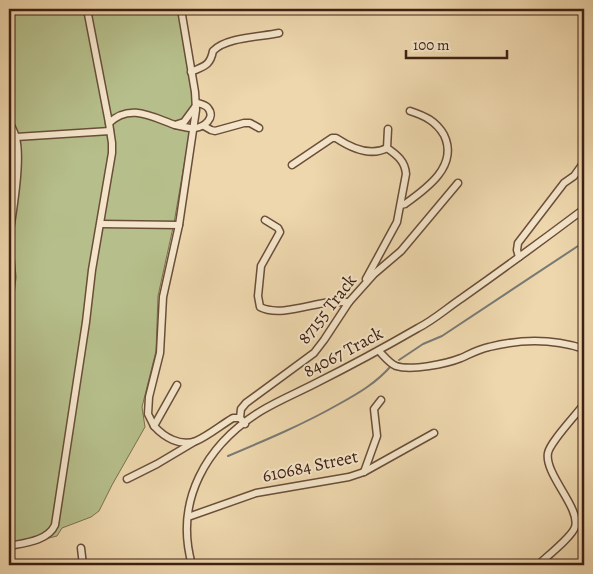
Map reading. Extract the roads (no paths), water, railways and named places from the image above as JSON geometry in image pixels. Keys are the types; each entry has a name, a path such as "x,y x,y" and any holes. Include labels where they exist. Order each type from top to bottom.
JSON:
{"street":[{"path":"9,546 37,540 53,529 92,270 112,153 109,123 87,9"},
{"path":"181,9 196,104 194,129 179,225 163,297 160,354 148,410 149,417 160,433 169,439 195,442"},
{"path":"191,72 208,63 212,58 213,51 223,44 279,33"},
{"path":"109,123 118,117 137,112 194,129 204,126 210,116 206,106 196,104"},
{"path":"175,124 184,122 196,104"},
{"path":"401,205 427,188 445,164 447,155 446,139 436,123 410,111"},
{"path":"9,121 16,137 17,174 9,238 12,277 9,306"},
{"path":"204,126 215,131 247,123 258,128"},
{"path":"387,148 388,129"},
{"path":"16,137 110,131"},
{"path":"292,165 329,139 334,138 367,152 375,152 387,148"},
{"path":"360,289 397,222 401,205 406,174 405,167 398,156 387,148"},
{"path":"519,257 516,248 518,244 564,183 574,176 584,162"},
{"name":"87155 Track","path":"240,418 241,410 246,403 314,353 360,289 401,250 458,184"},
{"name":"84067 Track","path":"192,565 188,547 188,517 192,495 205,465 226,439 258,413 379,351 441,314 501,272 584,209"},
{"path":"265,220 278,228 280,232 261,266 258,296 260,307 268,310 278,310 324,303 349,302"},
{"path":"101,224 179,225"},
{"path":"379,351 394,365 413,368 454,361 490,346 530,341 551,340 584,349"},
{"path":"154,426 177,385"},
{"path":"364,472 376,439 374,409 381,400"},
{"path":"538,565 571,535 576,526 574,514 549,464 548,453 584,404"},
{"path":"127,479 157,464 233,418 240,418 245,424"},
{"name":"610684 Street","path":"188,517 256,493 339,480 364,472 434,433"},
{"path":"81,548 83,565"}],"waterway":[{"path":"399,360 423,344 442,336 584,242"},
{"path":"228,456 299,425 339,404 367,387 391,366"}]}
